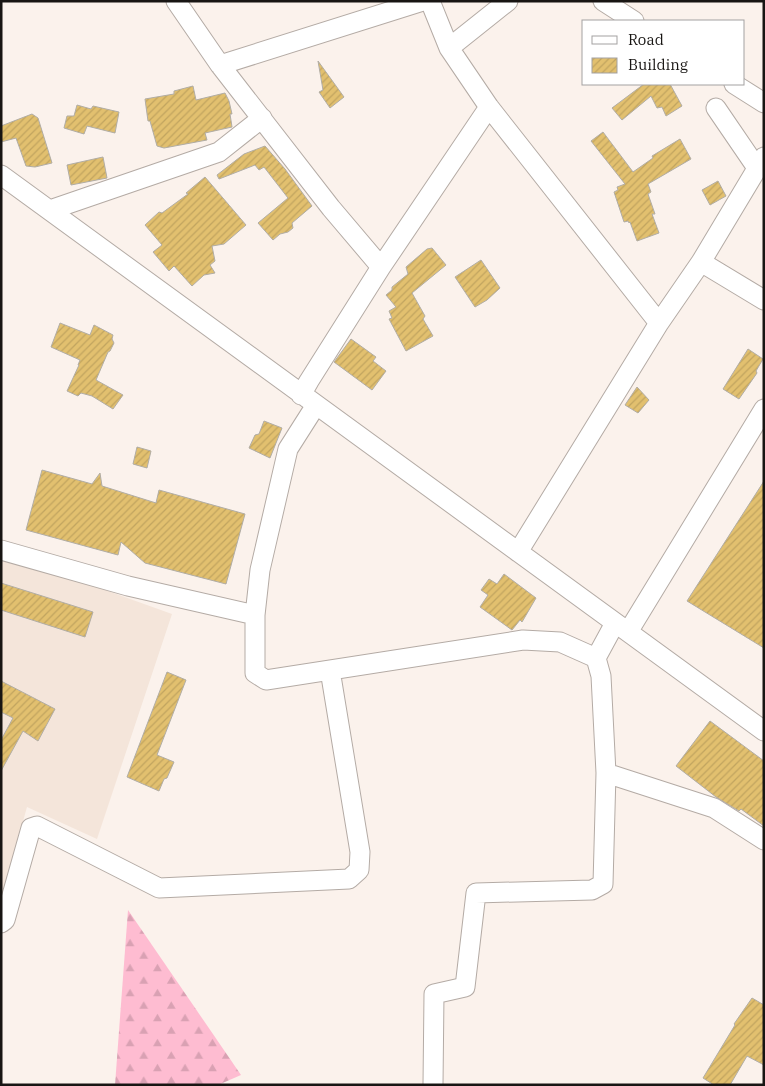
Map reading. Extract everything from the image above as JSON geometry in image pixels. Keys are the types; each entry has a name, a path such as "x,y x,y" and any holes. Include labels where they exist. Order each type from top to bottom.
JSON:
{"street":[{"path":"176,1 220,65 331,208 381,267"},
{"path":"220,65 423,1"},
{"path":"430,1 449,48 489,107 659,323"},
{"path":"449,48 508,1"},
{"path":"603,1 632,20"},
{"path":"736,85 764,103"},
{"path":"489,107 381,267 309,381 309,400 288,449 260,570 254,615 255,673 266,680 523,640 560,642 596,658"},
{"path":"518,552 659,323 701,262 760,163 716,108"},
{"path":"50,210 219,152 262,118"},
{"path":"1,175 10,190 50,210 764,731"},
{"path":"701,262 764,300"},
{"path":"596,658 621,628 764,409"},
{"path":"1,550 128,586 254,615"},
{"path":"433,1085 434,994 465,987 476,893 592,890 603,884 606,773 601,676 596,658"},
{"path":"1,922 5,920 31,828 37,826 160,888 349,879 359,870 360,852 330,670"},
{"path":"606,773 714,808 764,840"}],"shaded area":[{"path":"1,561 80,581 172,614 97,839 27,807 1,900"}],"green space":[{"path":"128,910 241,1075 218,1085 115,1085"}],"building":[{"path":"318,61 344,97 330,108 319,92 323,90"},
{"path":"643,85 671,85 682,106 666,116 662,107 657,108 651,96 622,120 612,108"},
{"path":"193,86 196,100 225,93 232,114 230,114 232,127 205,133 207,140 164,148 157,146 150,121 148,121 145,99 174,94 174,91"},
{"path":"77,105 91,109 93,106 119,112 115,133 87,126 84,134 64,128 67,116 74,116"},
{"path":"32,114 38,118 52,163 35,167 26,166 16,138 1,142 1,126"},
{"path":"603,132 633,172 653,158 652,156 680,139 691,159 648,184 651,192 648,194 655,214 652,214 659,233 637,241 630,222 624,222 614,192 618,190 617,187 625,184 591,141"},
{"path":"265,146 285,169 312,206 292,223 293,228 288,232 280,234 273,240 258,223 288,198 264,167 259,170 255,165 219,179 217,175 244,154"},
{"path":"103,157 107,178 71,185 67,165"},
{"path":"205,177 246,225 224,244 212,246 215,261 210,265 215,273 204,275 192,286 174,266 169,271 153,252 162,245 145,225 159,212 162,213 188,194 186,193"},
{"path":"718,181 726,196 710,205 702,190"},
{"path":"432,248 446,265 412,293 425,316 423,319 433,336 406,351 389,319 392,318 389,311 396,307 386,295 392,290 392,287 408,274 406,267 427,249"},
{"path":"481,260 500,288 487,300 475,307 455,277"},
{"path":"60,323 90,335 94,325 113,335 114,343 96,380 123,395 113,409 92,396 81,393 78,396 67,391 80,360 51,347"},
{"path":"351,339 376,357 373,361 386,371 372,390 334,362"},
{"path":"748,349 763,359 756,371 757,373 739,399 723,389"},
{"path":"637,387 649,400 638,413 625,405"},
{"path":"264,421 282,428 270,458 249,448 255,435 259,434"},
{"path":"137,447 151,451 147,468 133,464"},
{"path":"42,470 92,484 100,473 102,486 156,503 159,490 245,514 226,584 145,563 121,542 118,555 26,530"},
{"path":"764,481 764,648 687,601"},
{"path":"504,574 536,598 522,622 520,620 512,630 480,607 488,595 481,590 489,579 497,584"},
{"path":"1,583 93,612 85,637 1,610"},
{"path":"167,672 186,680 157,755 174,762 159,791 127,777"},
{"path":"1,681 55,709 38,741 23,731 1,771 1,740 13,718 1,712"},
{"path":"710,721 764,761 764,826 741,809 739,811 716,797 676,766"},
{"path":"752,998 764,1005 764,1065 747,1056 730,1085 714,1085 703,1078 734,1024"}]}
